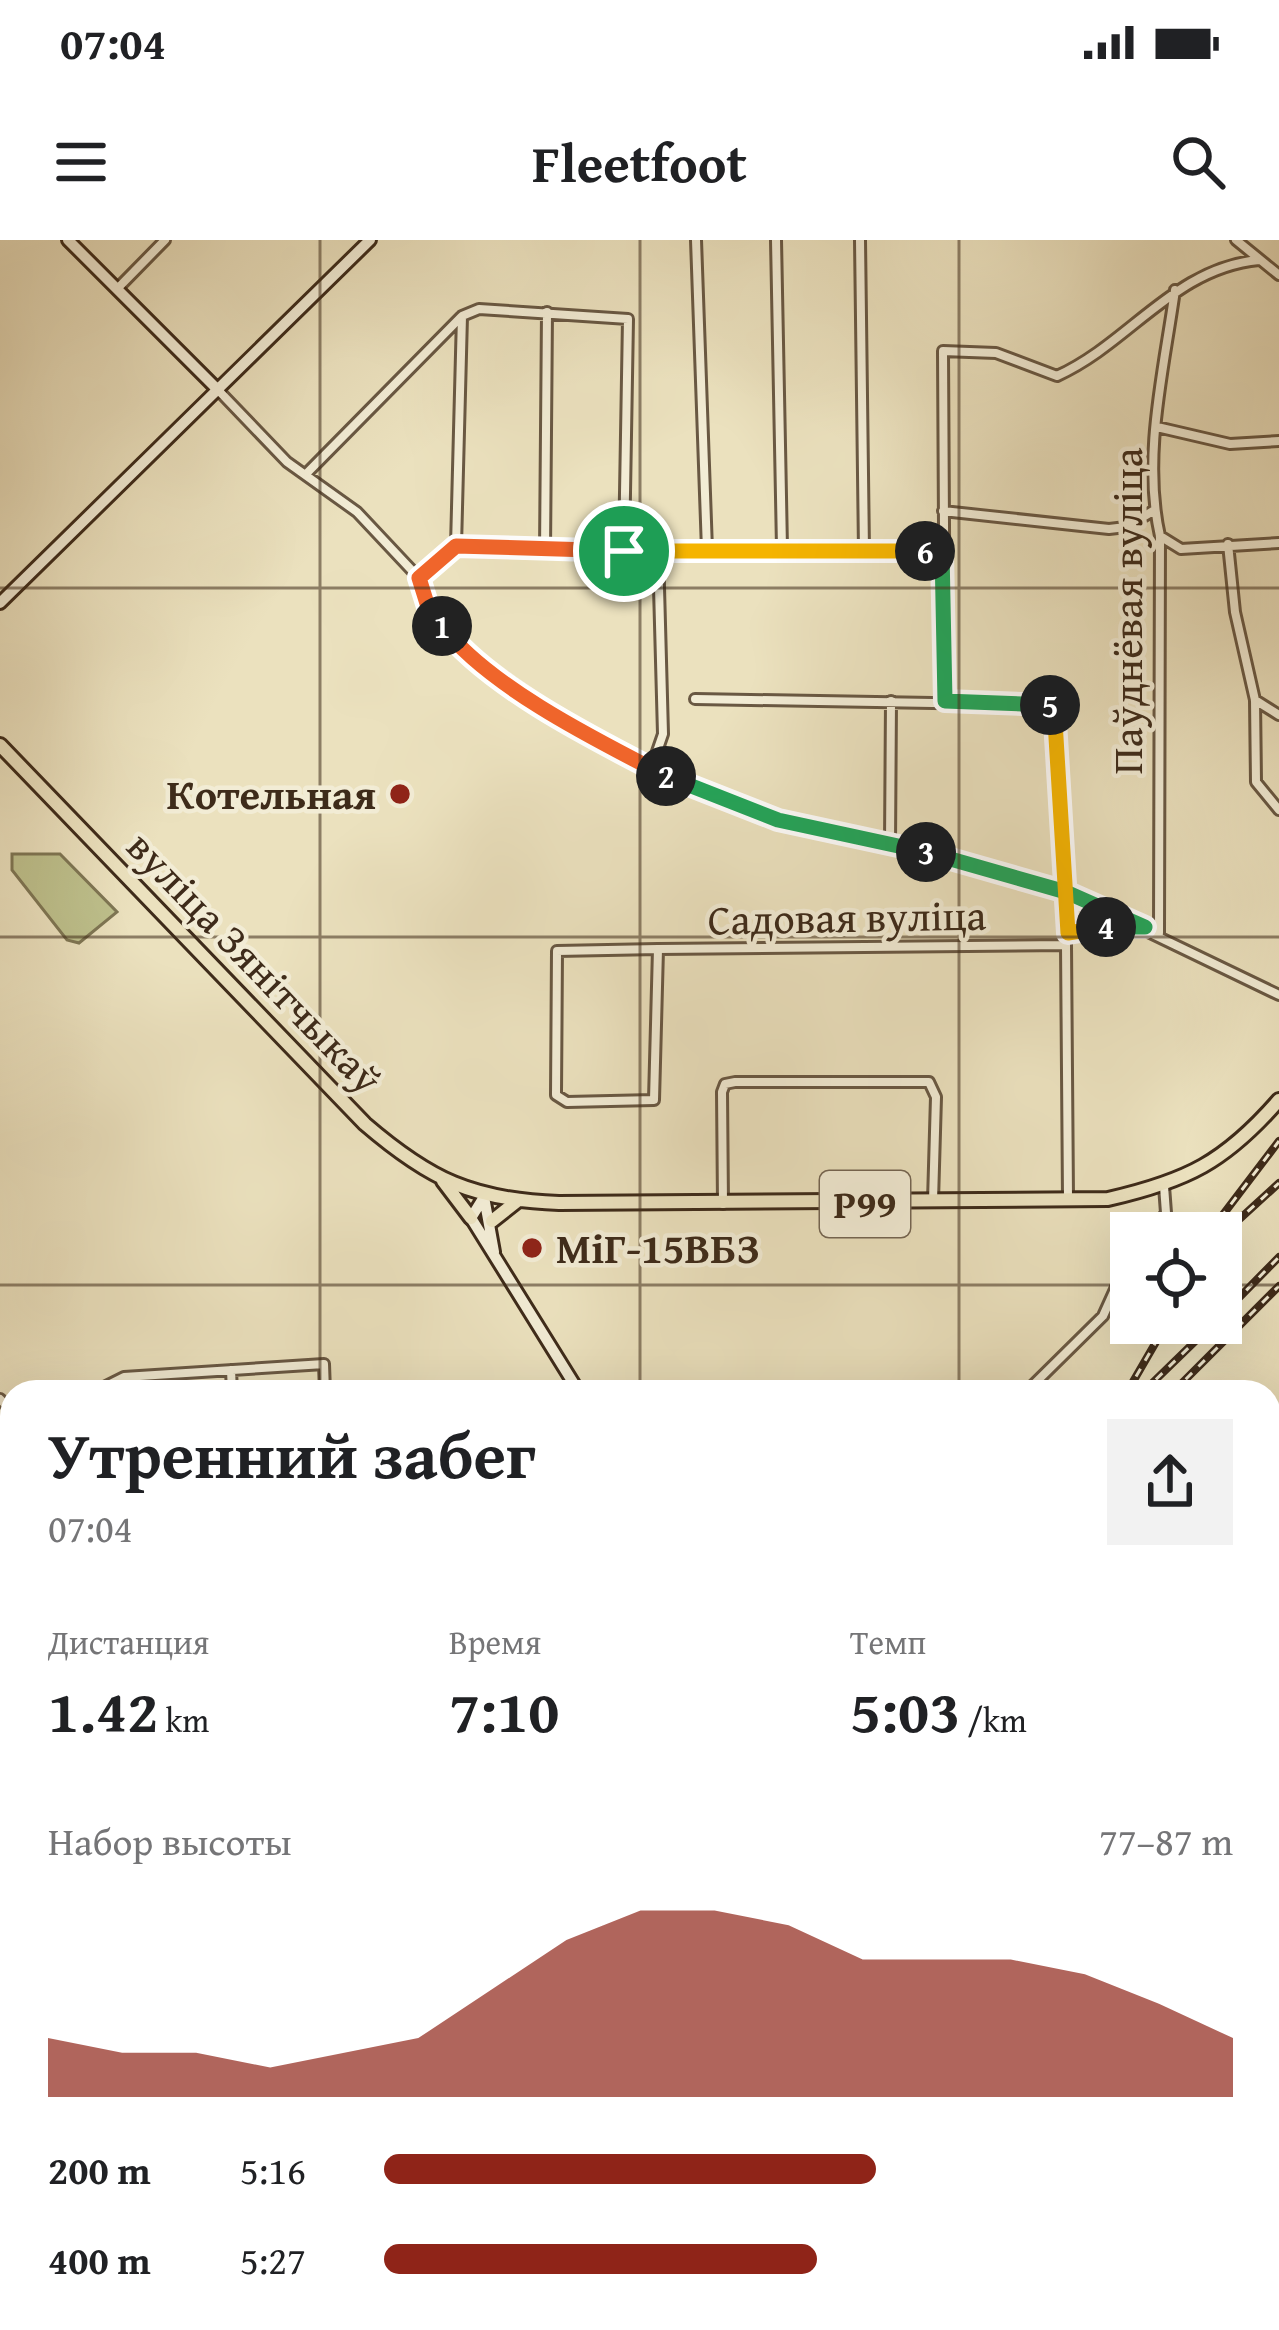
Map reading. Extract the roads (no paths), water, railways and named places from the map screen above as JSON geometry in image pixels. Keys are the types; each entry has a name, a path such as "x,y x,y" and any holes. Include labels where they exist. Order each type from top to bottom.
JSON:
{"main road":[{"name":"вуліца Зянітчыкаў","path":"0,746 365,1124 442,1180 484,1197 517,1202"},
{"name":"Р99","path":"517,1202 1068,1203 1164,1186 1228,1153 1279,1100"},
{"path":"442,1180 471,1218"},
{"path":"492,1221 517,1202"}],"street":[{"path":"68,240 286,462 308,472 357,512 419,578 429,610 455,643 596,742 693,790 778,820 971,861 1066,892 1279,995"},
{"path":"117,289 165,240"},
{"path":"0,603 370,240"},
{"path":"696,240 707,550"},
{"path":"776,240 782,548"},
{"path":"860,240 864,550"},
{"path":"1236,240 1279,275"},
{"path":"695,699 945,701 943,351 996,353 1057,376 1175,290 1228,263 1259,260"},
{"name":"Паўднёвая вуліца","path":"1159,933 1160,536 1154,510 1157,427 1175,290"},
{"path":"308,472 462,316 479,308 628,319 624,551"},
{"path":"545,550 547,312"},
{"path":"456,546 462,316"},
{"path":"1157,427 1230,444 1279,441"},
{"path":"944,511 1109,529 1145,519 1154,510"},
{"path":"1160,536 1181,549 1279,543"},
{"path":"1228,544 1235,612 1255,700 1256,782 1279,809"},
{"path":"419,578 456,546 942,551"},
{"path":"652,769 663,734 658,551"},
{"path":"1255,700 1279,716"},
{"path":"890,844 891,701"},
{"name":"Паўднёвая вуліца","path":"945,701 1054,705 1066,945"},
{"path":"1068,933 1095,926 1145,927"},
{"path":"1066,945 1068,1203"},
{"name":"Садовая вуліца","path":"658,949 654,1100 567,1102 556,1095 557,951 658,949 1066,945"},
{"path":"723,1204 722,1092 725,1084 735,1082 929,1082 936,1096 933,1203"},
{"path":"1164,1186 1166,1212"},
{"path":"484,1197 471,1218 572,1380"},
{"path":"484,1197 494,1252"},
{"path":"1039,1380 1103,1316 1110,1300"},
{"path":"118,1380 324,1364 325,1380"},
{"path":"232,1370 232,1380"}],"railway":[{"path":"1225,1212 1279,1141"},
{"path":"1242,1217 1279,1183"},
{"path":"1242,1295 1279,1257"},
{"path":"1185,1380 1279,1286"},
{"path":"1134,1380 1155,1344"},
{"path":"1155,1380 1192,1344"}],"place":[{"name":"Котельная","path":"400,794"},
{"name":"МіГ-15ВБЗ","path":"532,1248"}]}
